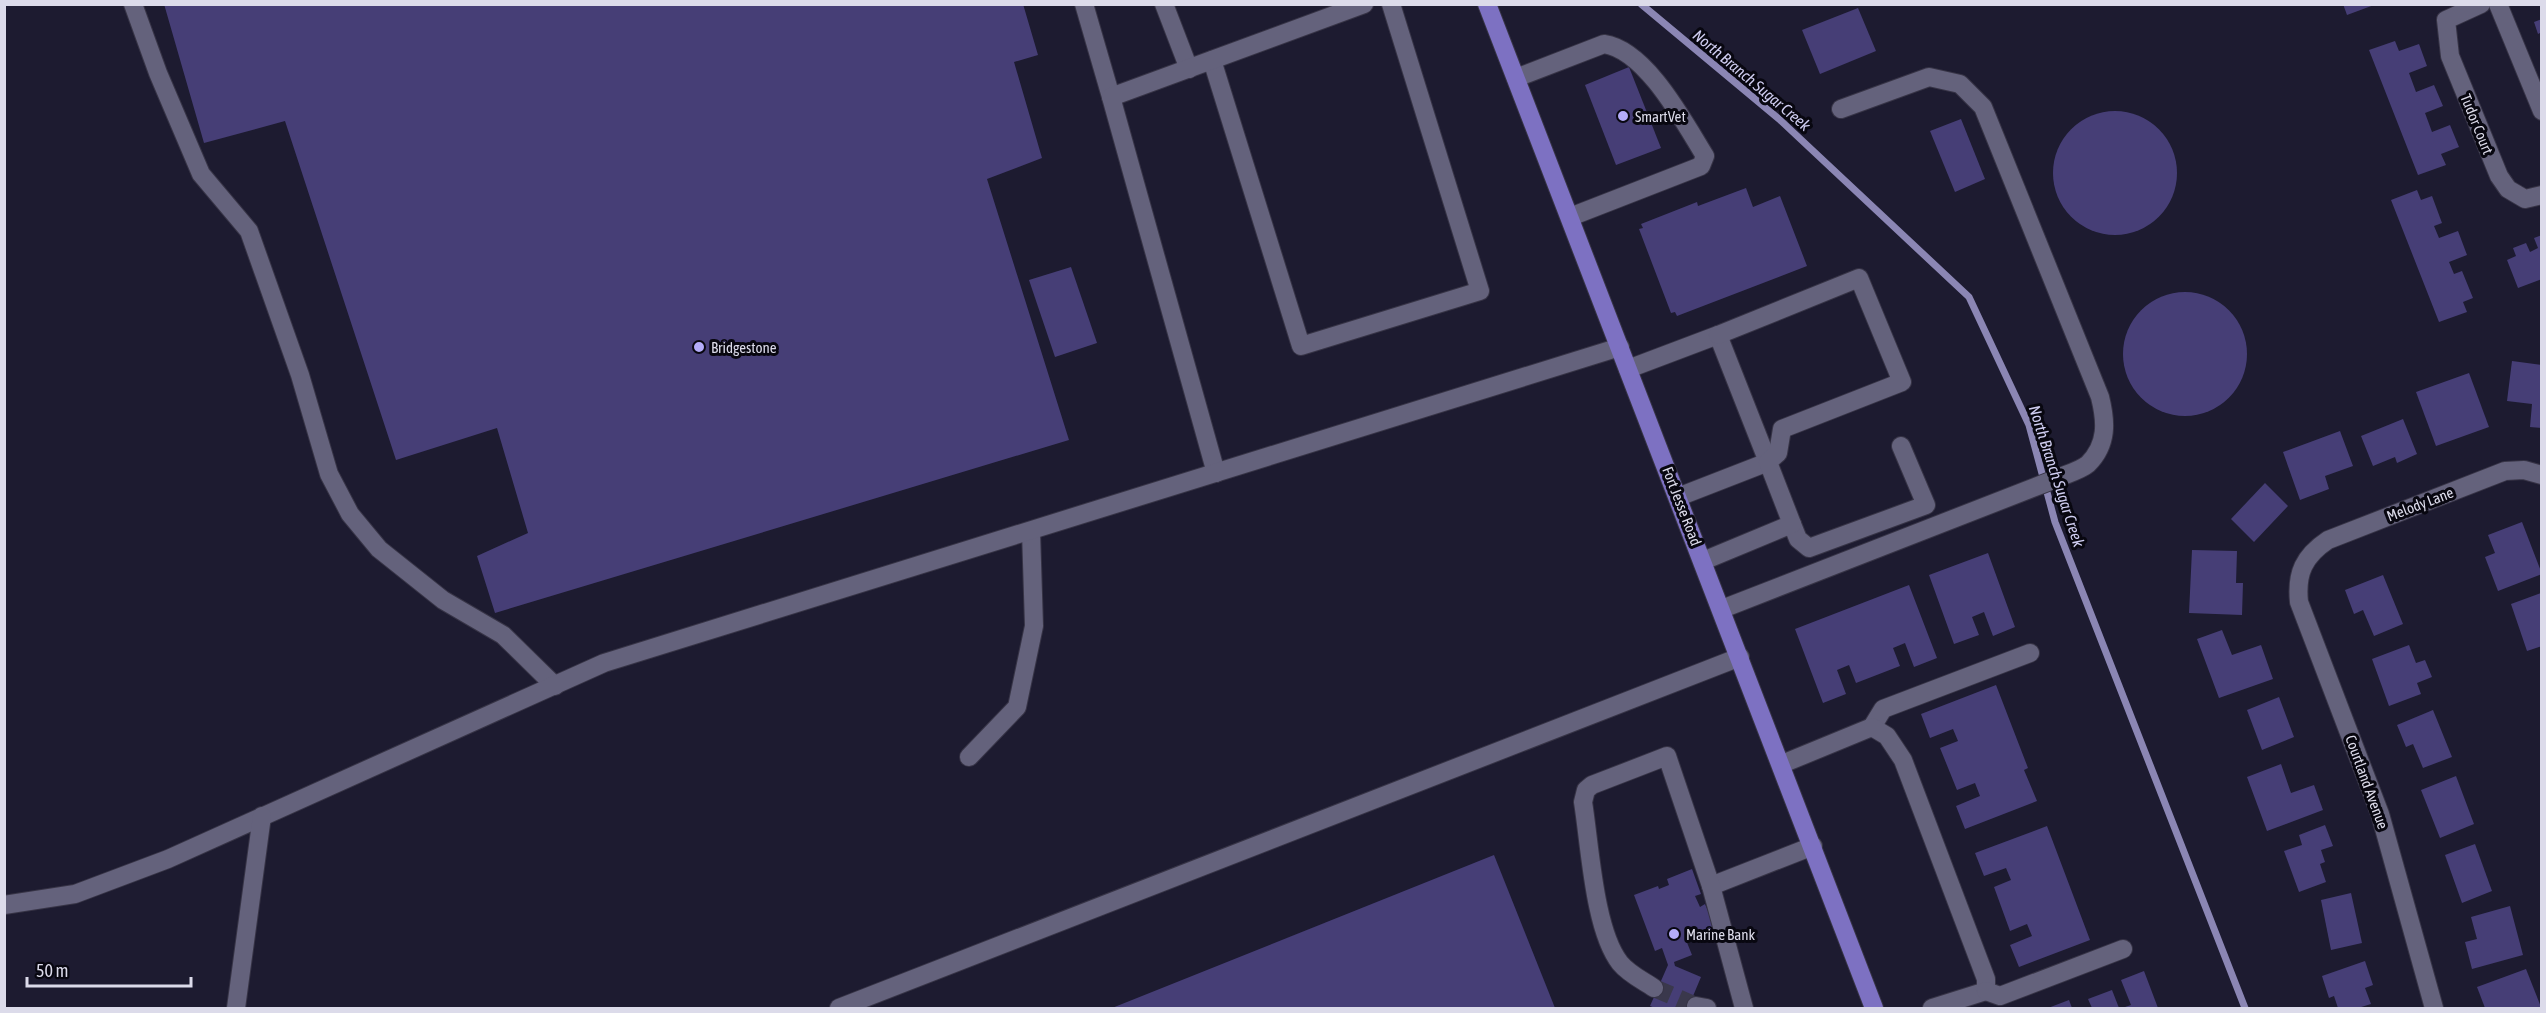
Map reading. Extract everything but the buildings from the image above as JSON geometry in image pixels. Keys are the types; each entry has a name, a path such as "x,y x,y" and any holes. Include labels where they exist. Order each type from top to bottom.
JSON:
{"main road":[{"name":"Fort Jesse Road","path":"1487,4 1782,764 1874,1008"}],"street":[{"path":"133,4 158,73 201,174 249,231 300,375 329,474 350,514 379,549 442,600 503,634 555,687"},
{"path":"1084,4 1216,473"},
{"path":"1164,4 1188,69"},
{"path":"1111,97 1364,4"},
{"path":"1212,60 1301,346 1480,291 1391,4"},
{"name":"Tudor Court","path":"2481,4 2446,20 2450,56 2499,176 2508,189 2525,199 2541,195"},
{"path":"2498,4 2541,111"},
{"path":"1515,78 1604,44 1622,49 1663,89 1705,156 1701,166 1570,217"},
{"path":"1722,609 2053,480 2088,464 2102,442 2107,422 2100,397 1983,107 1960,84 1929,77 1840,109"},
{"path":"1628,369 1859,278 1902,382 1782,429 1778,453 1768,462 1678,497"},
{"path":"1718,335 1798,539 1809,548 1926,504 1901,446"},
{"path":"4,905 75,894 168,859 604,663 1620,347"},
{"name":"Melody Lane","path":"2305,560 2313,550 2328,540 2505,471 2524,470 2541,475"},
{"path":"1703,561 1792,524"},
{"path":"969,757 1017,707 1034,626 1031,531"},
{"name":"Courtland Avenue","path":"2305,560 2297,584 2299,602 2380,814 2434,1008"},
{"path":"1782,764 1872,727 1883,709 2030,653"},
{"path":"839,1008 1740,657"},
{"path":"1872,727 1887,736 1903,760 1986,979 1986,991"},
{"path":"1654,988 1629,972 1620,963 1605,934 1583,802 1586,790 1592,785 1667,756 1711,886 1744,1008"},
{"path":"236,1008 262,816"},
{"path":"1711,886 1813,846"},
{"path":"1932,1008 1986,991 2000,996 2123,949"}],"waterway":[{"name":"North Branch Sugar Creek","path":"1641,4 1779,119 1969,297 2029,425 2055,522 2245,1008"}],"tunnel":[{"path":"1654,988 1696,1006"}],"place":[{"name":"SmartVet","path":"1623,116"},
{"name":"Bridgestone","path":"699,347"},
{"name":"Marine Bank","path":"1674,934"}]}
